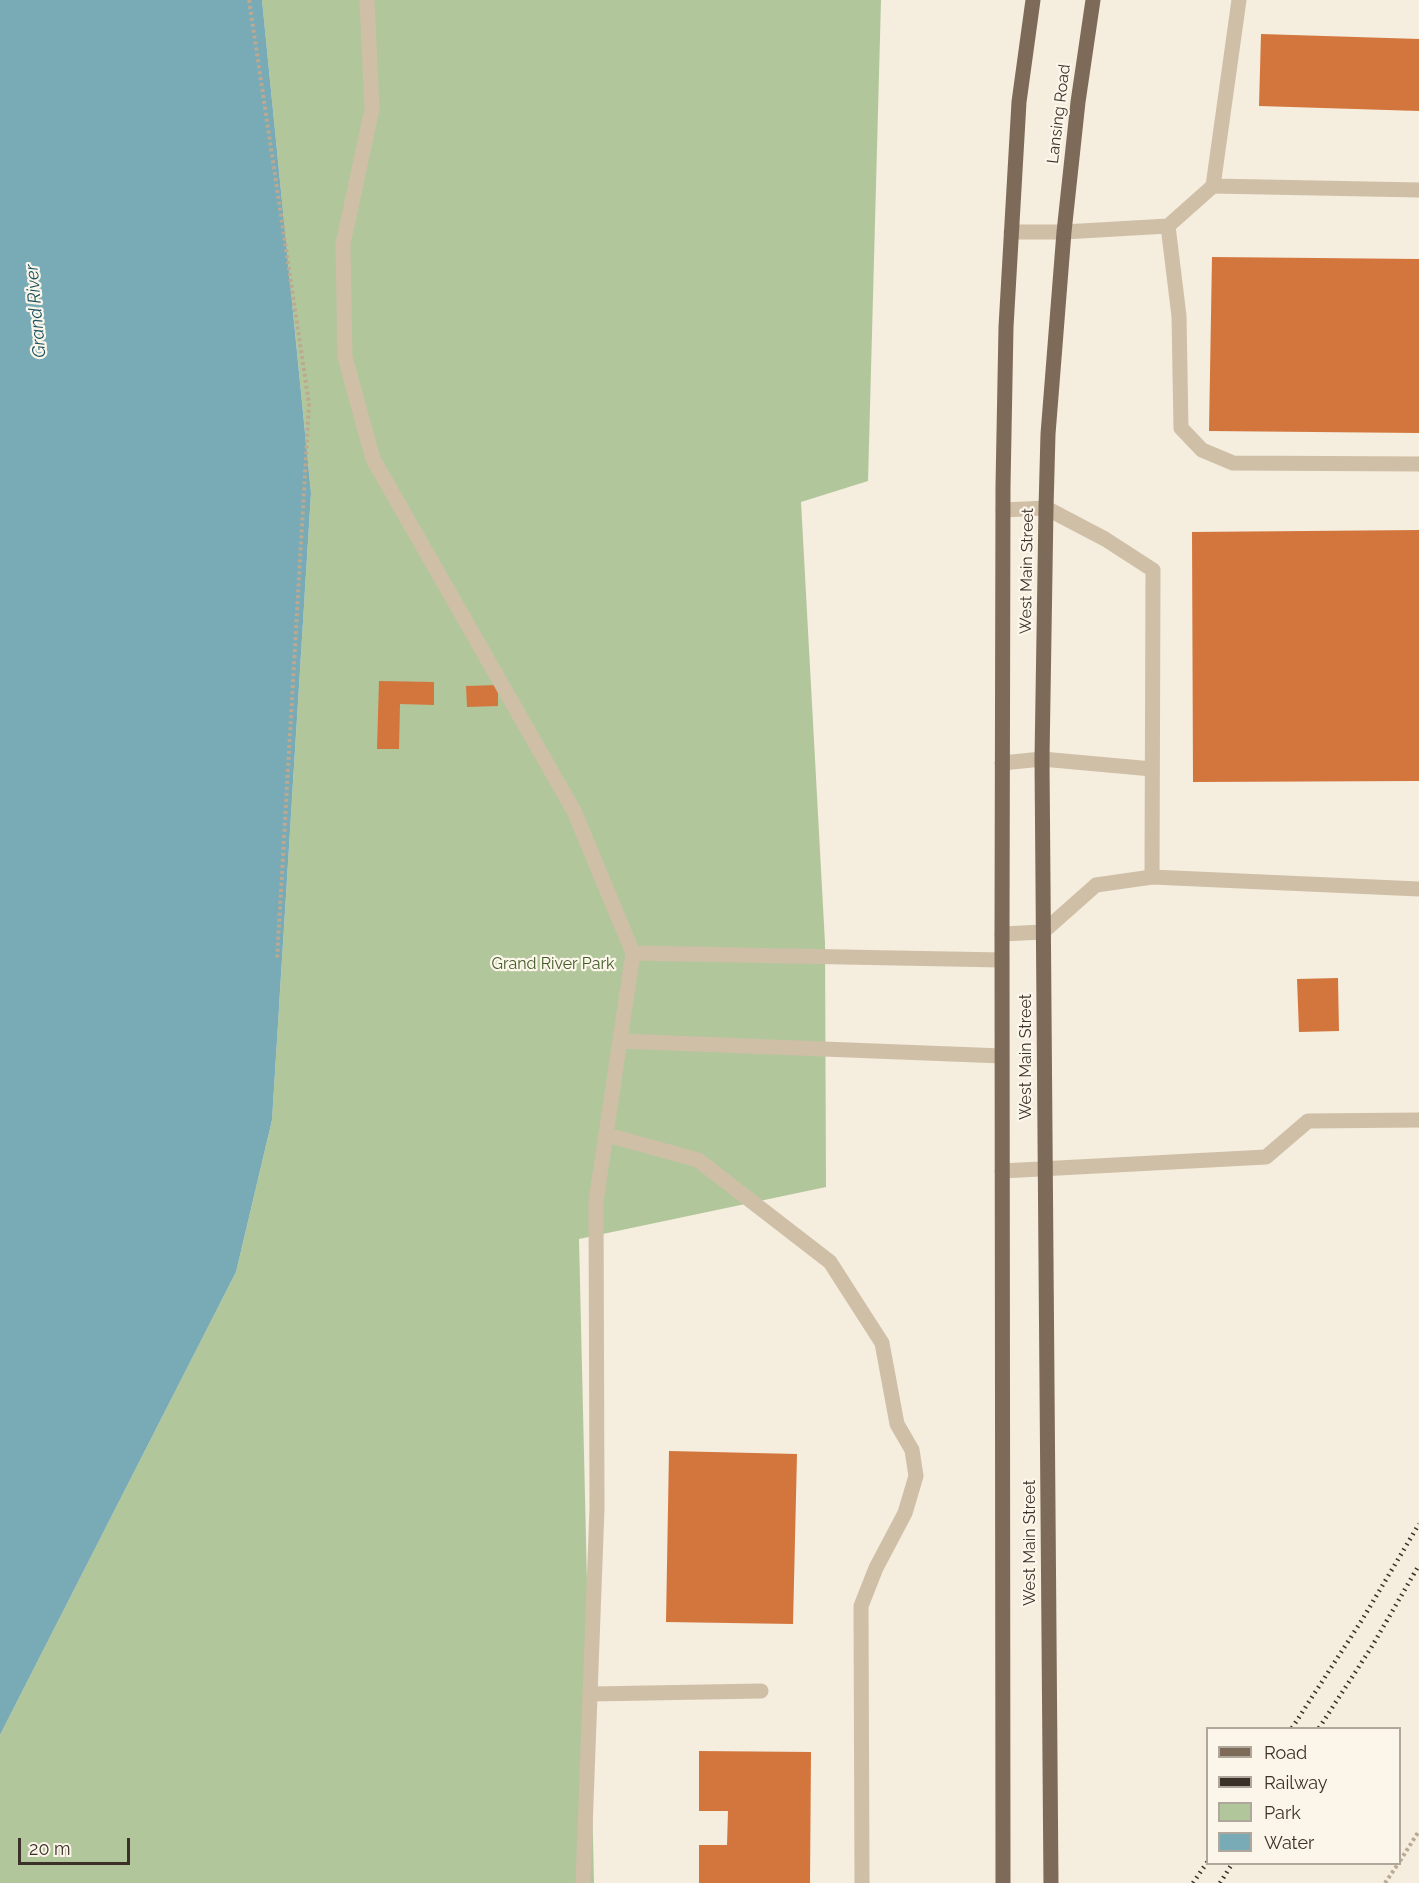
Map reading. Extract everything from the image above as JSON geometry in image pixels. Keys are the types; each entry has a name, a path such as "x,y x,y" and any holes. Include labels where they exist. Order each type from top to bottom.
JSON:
{"main road":[{"path":"1011,232 1019,102 1033,0"},
{"name":"Lansing Road","path":"1064,232 1078,102 1093,0"},
{"name":"West Main Street","path":"1003,1883 1003,510 1006,327 1011,232"},
{"name":"West Main Street","path":"1051,1883 1042,759 1048,434 1064,232"}],"lane":[{"path":"367,0 372,109 343,244 345,357 370,447 384,478 574,811 633,953 596,1201 597,1508 583,1883"},
{"path":"1011,232 1064,232 1168,226 1213,186 1239,0"},
{"path":"1213,186 1419,190"},
{"path":"1168,226 1179,316 1181,428 1202,450 1233,463 1419,464"},
{"path":"1003,510 1046,508 1105,539 1153,570 1152,877"},
{"path":"1002,763 1042,759 1152,769"},
{"path":"1002,934 1043,932 1096,885 1152,877 1419,889"},
{"path":"633,953 1002,960"},
{"path":"620,1041 1002,1056"},
{"path":"1002,1171 1266,1157 1308,1121 1419,1120"},
{"path":"607,1135 698,1160 831,1262 882,1343 897,1424 912,1450 916,1476 905,1513 876,1568 861,1606 862,1883"},
{"path":"591,1694 761,1691"}],"path":[{"path":"249,0 309,404 277,960"},
{"path":"1401,1859 1419,1832"},
{"path":"1385,1883 1397,1865"}],"green space":[{"name":"Grand River Park","path":"262,0 881,0 868,481 801,502 825,943 826,1187 579,1239 594,1883 0,1883 0,1735 236,1272 272,1120 311,493"}],"water":[{"name":"Grand River","path":"0,0 262,0 311,493 272,1120 236,1272 0,1735"}],"building":[{"path":"1261,34 1419,39 1419,111 1259,106"},
{"path":"1212,257 1419,259 1419,433 1209,431"},
{"path":"1419,530 1419,781 1193,782 1192,532"},
{"path":"379,681 434,682 434,705 400,704 399,749 377,749"},
{"path":"498,685 498,706 467,707 466,686"},
{"path":"1338,978 1339,1031 1299,1032 1297,979"},
{"path":"669,1451 797,1454 793,1624 666,1622"},
{"path":"699,1751 811,1752 810,1883 699,1883 699,1845 727,1845 728,1811 699,1811"}],"railway":[{"path":"1293,1727 1362,1620 1419,1524"},
{"path":"1320,1727 1371,1648 1419,1565"},
{"path":"1193,1883 1206,1864"},
{"path":"1220,1883 1231,1865"}]}
